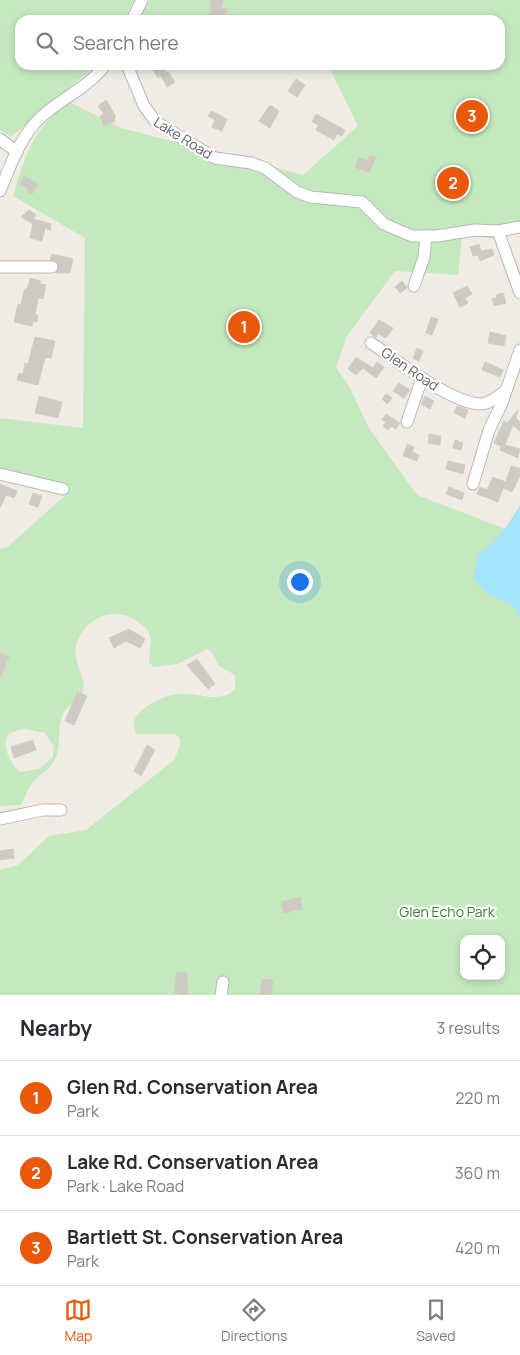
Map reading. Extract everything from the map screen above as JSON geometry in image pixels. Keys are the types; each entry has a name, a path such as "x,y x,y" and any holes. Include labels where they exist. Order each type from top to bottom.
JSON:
{"street":[{"path":"134,15 142,0"},
{"path":"0,191 28,132 39,119 86,86 100,70"},
{"name":"Lake Road","path":"129,70 149,115 164,128 215,158 251,163 265,168 290,188 311,197 362,202 384,224 398,232 412,236 426,236 475,230 498,231 520,227"},
{"path":"0,139 17,152"},
{"path":"498,231 520,293"},
{"path":"414,286 424,257 426,236"},
{"path":"0,267 52,267"},
{"name":"Glen Road","path":"371,343 434,388 476,404 488,403 512,385"},
{"path":"473,484 489,430 512,385 520,350"},
{"path":"407,422 422,378"},
{"path":"0,474 64,488"},
{"path":"0,819 43,810 61,810"},
{"path":"221,995 223,982"}],"green space":[{"path":"0,0 134,0 126,15 15,15 15,70 90,70 11,137 0,130"},
{"name":"Glen Echo Park","path":"150,0 520,0 520,231 494,238 462,236 458,275 395,271 347,336 336,367 350,388 369,428 417,495 506,529 492,546 478,555 486,593 513,606 520,618 520,995 0,995 0,870 18,865 49,836 86,830 174,760 180,746 180,738 174,734 137,734 134,727 135,720 146,707 170,695 184,694 214,697 228,694 235,690 235,675 219,666 212,652 207,649 177,664 153,667 149,662 150,638 146,628 137,621 122,615 106,615 99,618 86,627 77,643 76,659 84,687 81,696 66,709 62,717 59,746 54,761 28,789 21,805 0,806 0,548 6,548 67,494 0,474 0,418 83,428 85,238 13,196 26,156 39,131 58,111 71,103 121,128 303,175 358,126 330,70 505,70 505,15 141,15","holes":["25,729 45,733 54,747 53,757 39,769 19,772 10,759 6,743 9,734"]}],"water":[{"path":"520,505 520,618 513,606 486,593 474,578 478,555 502,532"}],"building":[{"path":"211,0 223,0 221,8 227,9 226,15 210,15"},
{"path":"153,70 164,70 166,73 168,71 175,82 167,87 161,76 158,78"},
{"path":"296,79 305,85 297,97 288,91"},
{"path":"106,100 116,117 114,118 115,121 104,126 100,116 104,114 98,106"},
{"path":"270,105 279,111 270,128 259,121"},
{"path":"211,111 227,119 222,131 212,127 215,120 208,116"},
{"path":"316,114 345,130 342,136 337,134 334,140 316,130 318,125 312,122"},
{"path":"370,155 376,157 369,173 355,167 359,157 367,161"},
{"path":"24,176 38,184 32,194 27,191 28,188 20,184"},
{"path":"29,210 36,215 34,219 51,224 50,230 45,228 42,241 30,238 33,224 21,217"},
{"path":"479,244 481,251 492,249 494,255 480,261 478,255 473,256 470,247"},
{"path":"52,254 73,259 70,273 56,273 59,267 56,261 50,260"},
{"path":"30,278 41,281 40,284 46,285 43,299 38,298 35,315 38,315 37,322 33,321 32,326 14,322 18,304 21,305 24,290 28,287"},
{"path":"402,281 407,288 400,293 395,287"},
{"path":"467,286 472,294 465,298 468,303 460,307 453,293"},
{"path":"503,293 506,303 494,306 492,299 497,298 496,295"},
{"path":"431,317 438,319 432,335 426,333"},
{"path":"379,320 393,328 386,338 378,334 376,337 370,333"},
{"path":"490,332 506,336 504,346 488,343"},
{"path":"35,337 55,341 51,358 45,357 38,385 17,380 19,373 23,374 25,363 28,364"},
{"path":"417,348 423,351 419,361 413,358"},
{"path":"356,357 373,368 377,362 384,367 376,378 363,368 356,375 348,369"},
{"path":"485,362 503,370 500,377 482,370"},
{"path":"399,383 410,390 404,398 393,391"},
{"path":"386,394 392,398 387,404 382,399"},
{"path":"39,396 62,402 58,418 35,413"},
{"path":"425,396 434,401 430,409 421,404"},
{"path":"457,406 468,410 465,418 454,413"},
{"path":"518,410 516,418 520,422 520,431 513,425 505,445 520,449 518,458 500,450 501,446 494,443 504,421 507,423"},
{"path":"386,414 400,423 396,429 391,426 388,430 383,426 386,422 382,420"},
{"path":"429,434 441,436 440,445 428,443"},
{"path":"455,440 463,443 461,450 453,448"},
{"path":"407,444 414,447 412,452 419,455 417,461 403,456"},
{"path":"448,461 465,465 463,474 446,469"},
{"path":"511,466 520,468 520,476 512,492 503,488 498,502 477,494 480,487 487,490 493,477 506,482"},
{"path":"0,484 17,491 14,498 6,495 0,508"},
{"path":"449,487 464,493 462,500 446,494"},
{"path":"33,493 42,496 38,507 29,504"},
{"path":"129,629 145,639 140,648 126,641 114,648 109,638"},
{"path":"0,653 9,657 0,678"},
{"path":"197,659 215,684 208,689 187,665"},
{"path":"77,692 87,696 74,725 65,721"},
{"path":"33,740 36,750 14,758 11,747"},
{"path":"147,745 155,750 141,776 134,771"},
{"path":"13,849 14,858 0,860 0,851"},
{"path":"300,897 302,909 284,913 281,902"},
{"path":"177,972 187,973 188,995 174,993"},
{"path":"262,979 273,980 271,995 260,995"}],"place":[{"name":"Bartlett St. Conservation Area","path":"472,116"},
{"name":"Lake Rd. Conservation Area","path":"453,183"},
{"name":"Glen Rd. Conservation Area","path":"244,327"}]}
